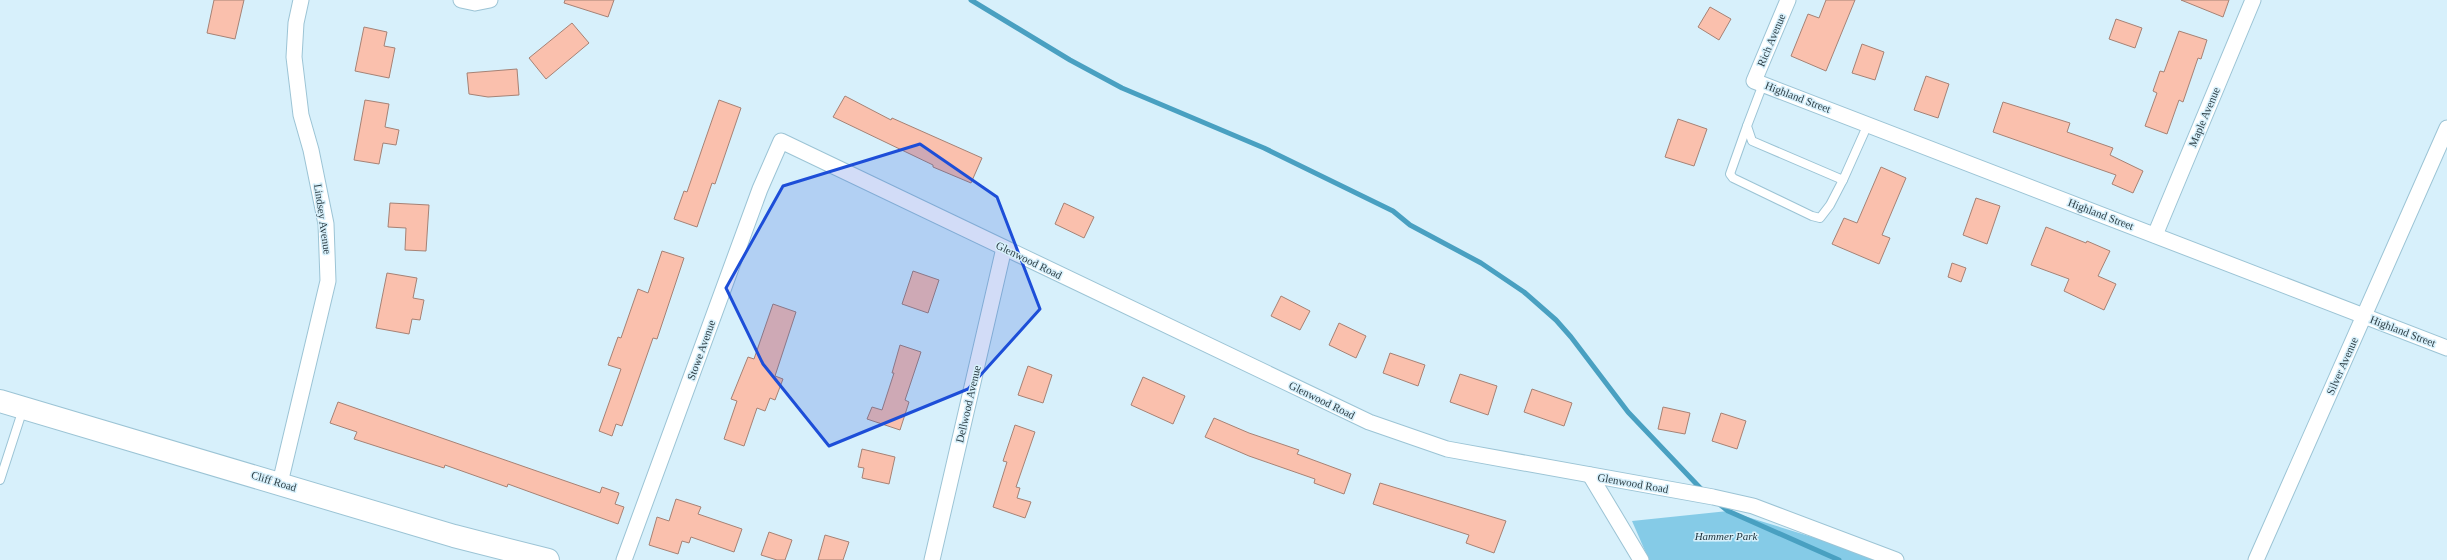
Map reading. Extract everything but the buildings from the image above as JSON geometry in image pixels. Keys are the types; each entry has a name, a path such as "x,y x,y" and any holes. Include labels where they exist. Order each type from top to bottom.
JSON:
{"street":[{"name":"Lindsey Avenue","path":"280,483 328,281 326,224 311,150 301,115 294,57 296,23 301,0"},
{"path":"461,0 475,3 490,0"},
{"name":"Rich Avenue","path":"1758,82 1788,0"},
{"name":"Maple Avenue","path":"2155,235 2253,0"},
{"name":"Highland Street","path":"1758,82 2447,348"},
{"name":"Silver Avenue","path":"2256,560 2447,128"},
{"name":"Glenwood Road","path":"781,141 1375,425 1447,449 1753,506 1896,560"},
{"name":"Stowe Avenue","path":"624,560 760,189 781,141"},
{"name":"Dellwood Avenue","path":"932,560 1004,248"},
{"name":"Cliff Road","path":"0,401 280,483 454,536 548,560"},
{"path":"1590,475 1641,560"}],"lane":[{"path":"1758,82 1747,126 1730,174 1733,178 1812,216 1820,218 1830,205 1868,124"},
{"path":"1747,126 1752,141 1843,180"},
{"path":"0,480 23,408"}],"highlighted area":[{"path":"920,144 997,197 1040,309 968,389 829,446 763,364 726,288 783,186"}],"green space":[{"name":"Hammer Park","path":"1728,511 1887,560 1649,560 1632,521"}],"waterway":[{"path":"971,0 1070,60 1122,88 1264,148 1393,211 1410,225 1481,263 1524,292 1556,320 1571,337 1628,412 1704,492"},
{"path":"1718,503 1728,511 1839,560"}]}
